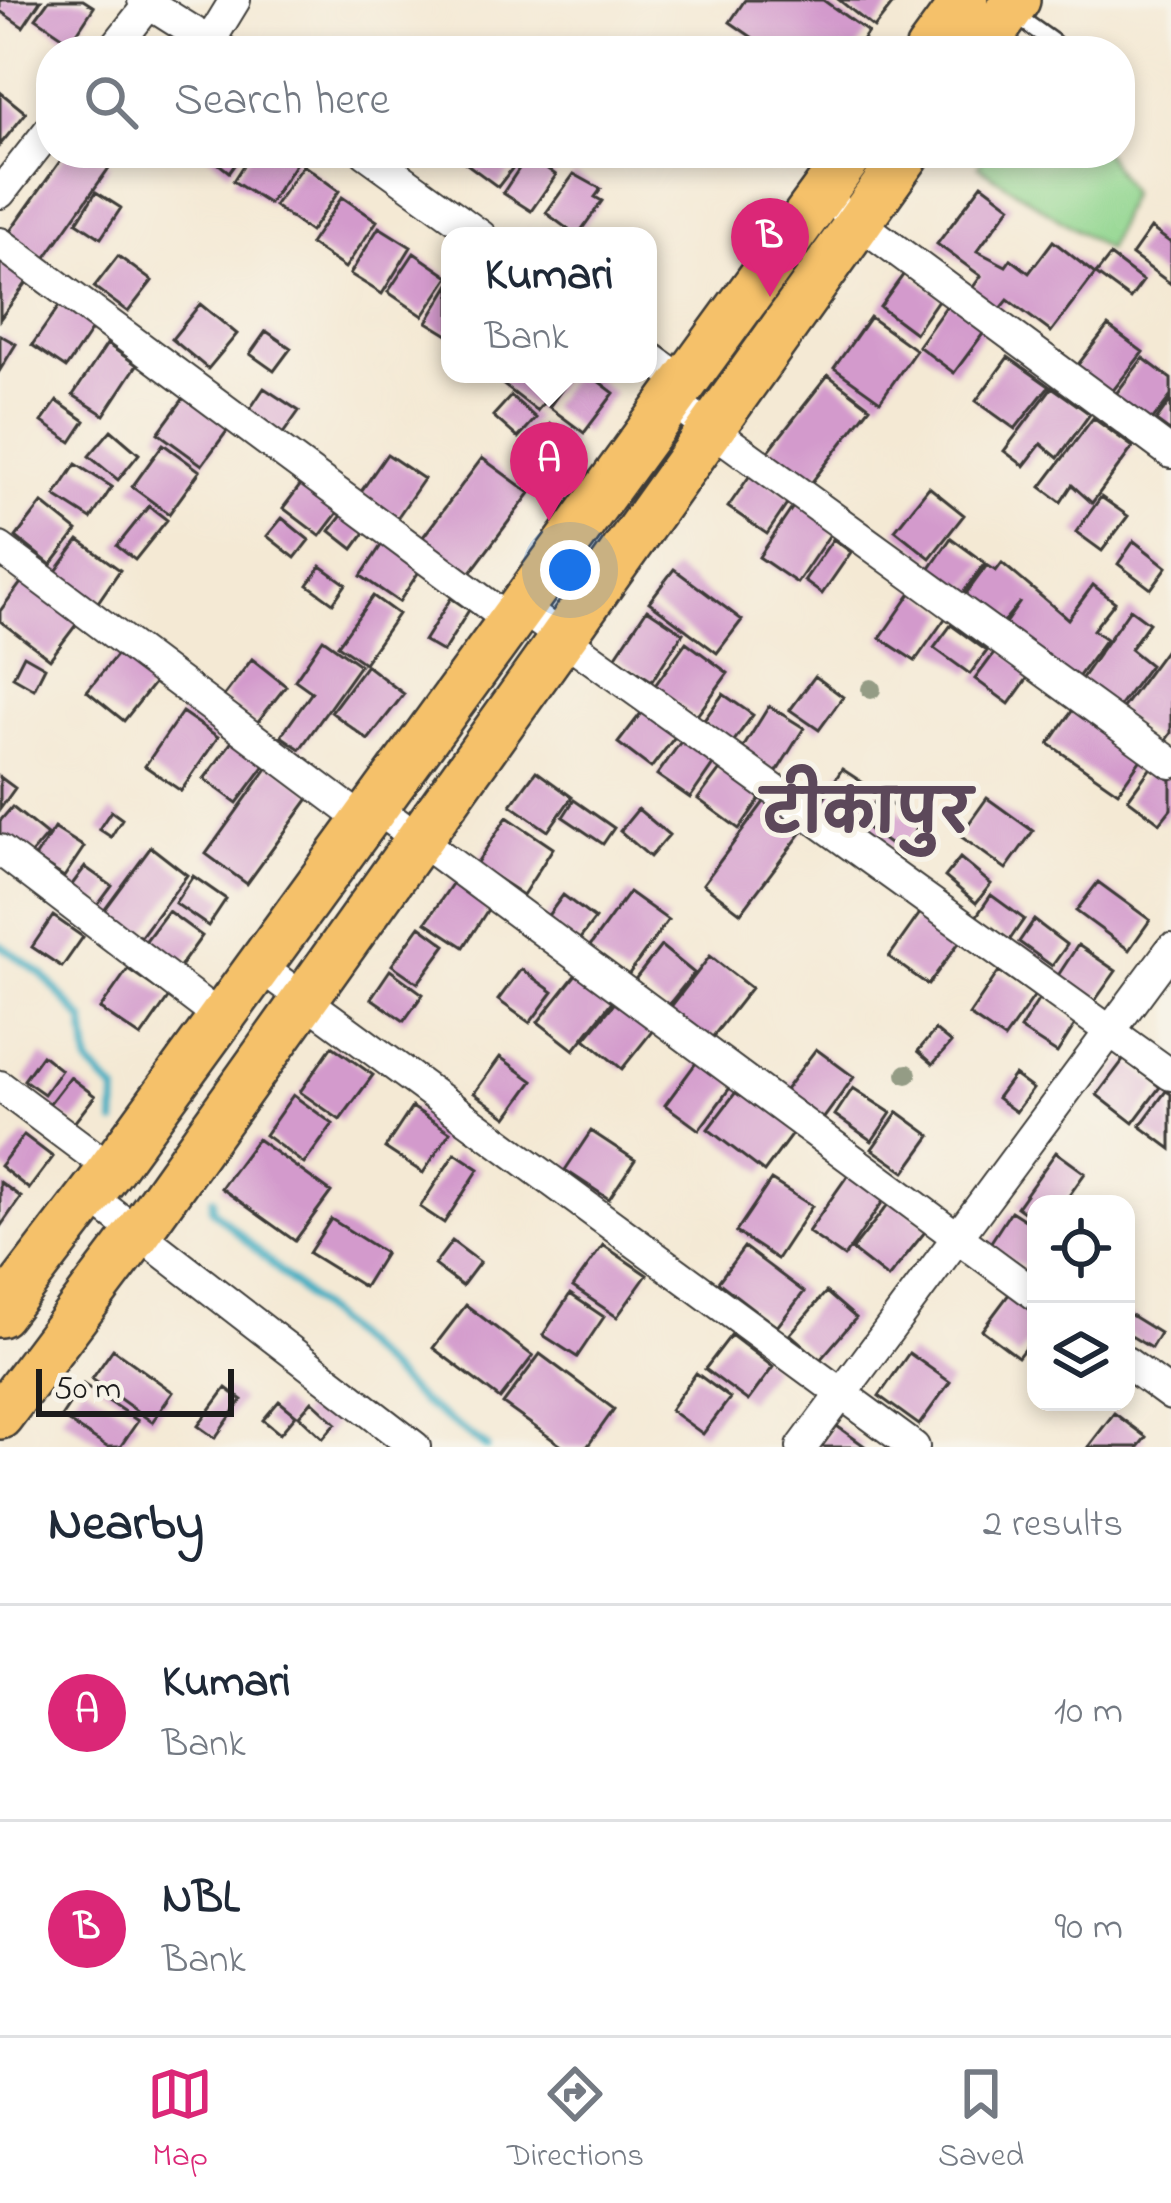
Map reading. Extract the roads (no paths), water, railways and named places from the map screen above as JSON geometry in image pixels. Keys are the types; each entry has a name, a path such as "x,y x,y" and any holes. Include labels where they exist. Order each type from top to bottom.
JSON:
{"main road":[{"path":"939,36 965,0"},
{"path":"988,36 1006,4"},
{"path":"0,1314 222,1018 842,168"},
{"path":"0,1416 138,1233 898,168"}],"street":[{"path":"221,36 235,0"},
{"path":"122,36 146,2 201,36"},
{"path":"0,193 36,147"},
{"path":"387,168 469,227"},
{"path":"822,195 1171,453"},
{"path":"0,243 515,614 560,636 1171,1076"},
{"path":"657,366 712,430 1171,763"},
{"path":"0,548 370,814 419,839 1027,1288"},
{"path":"0,850 222,1018"},
{"path":"802,1447 1171,949"},
{"path":"259,966 914,1447"},
{"path":"0,1086 107,1173 138,1233 409,1445"},
{"path":"1135,1369 1171,1395"}],"lane":[{"path":"1006,4 1046,36"}],"waterway":[{"path":"0,945 43,975 84,1021 89,1065 116,1092 115,1123"},
{"path":"213,1199 212,1209 423,1403 487,1447"}],"place":[{"name":"NBL","path":"770,297"},
{"name":"Kumari","path":"549,521"}],"district":[{"name":"टीकापुर","path":"867,817"}]}
